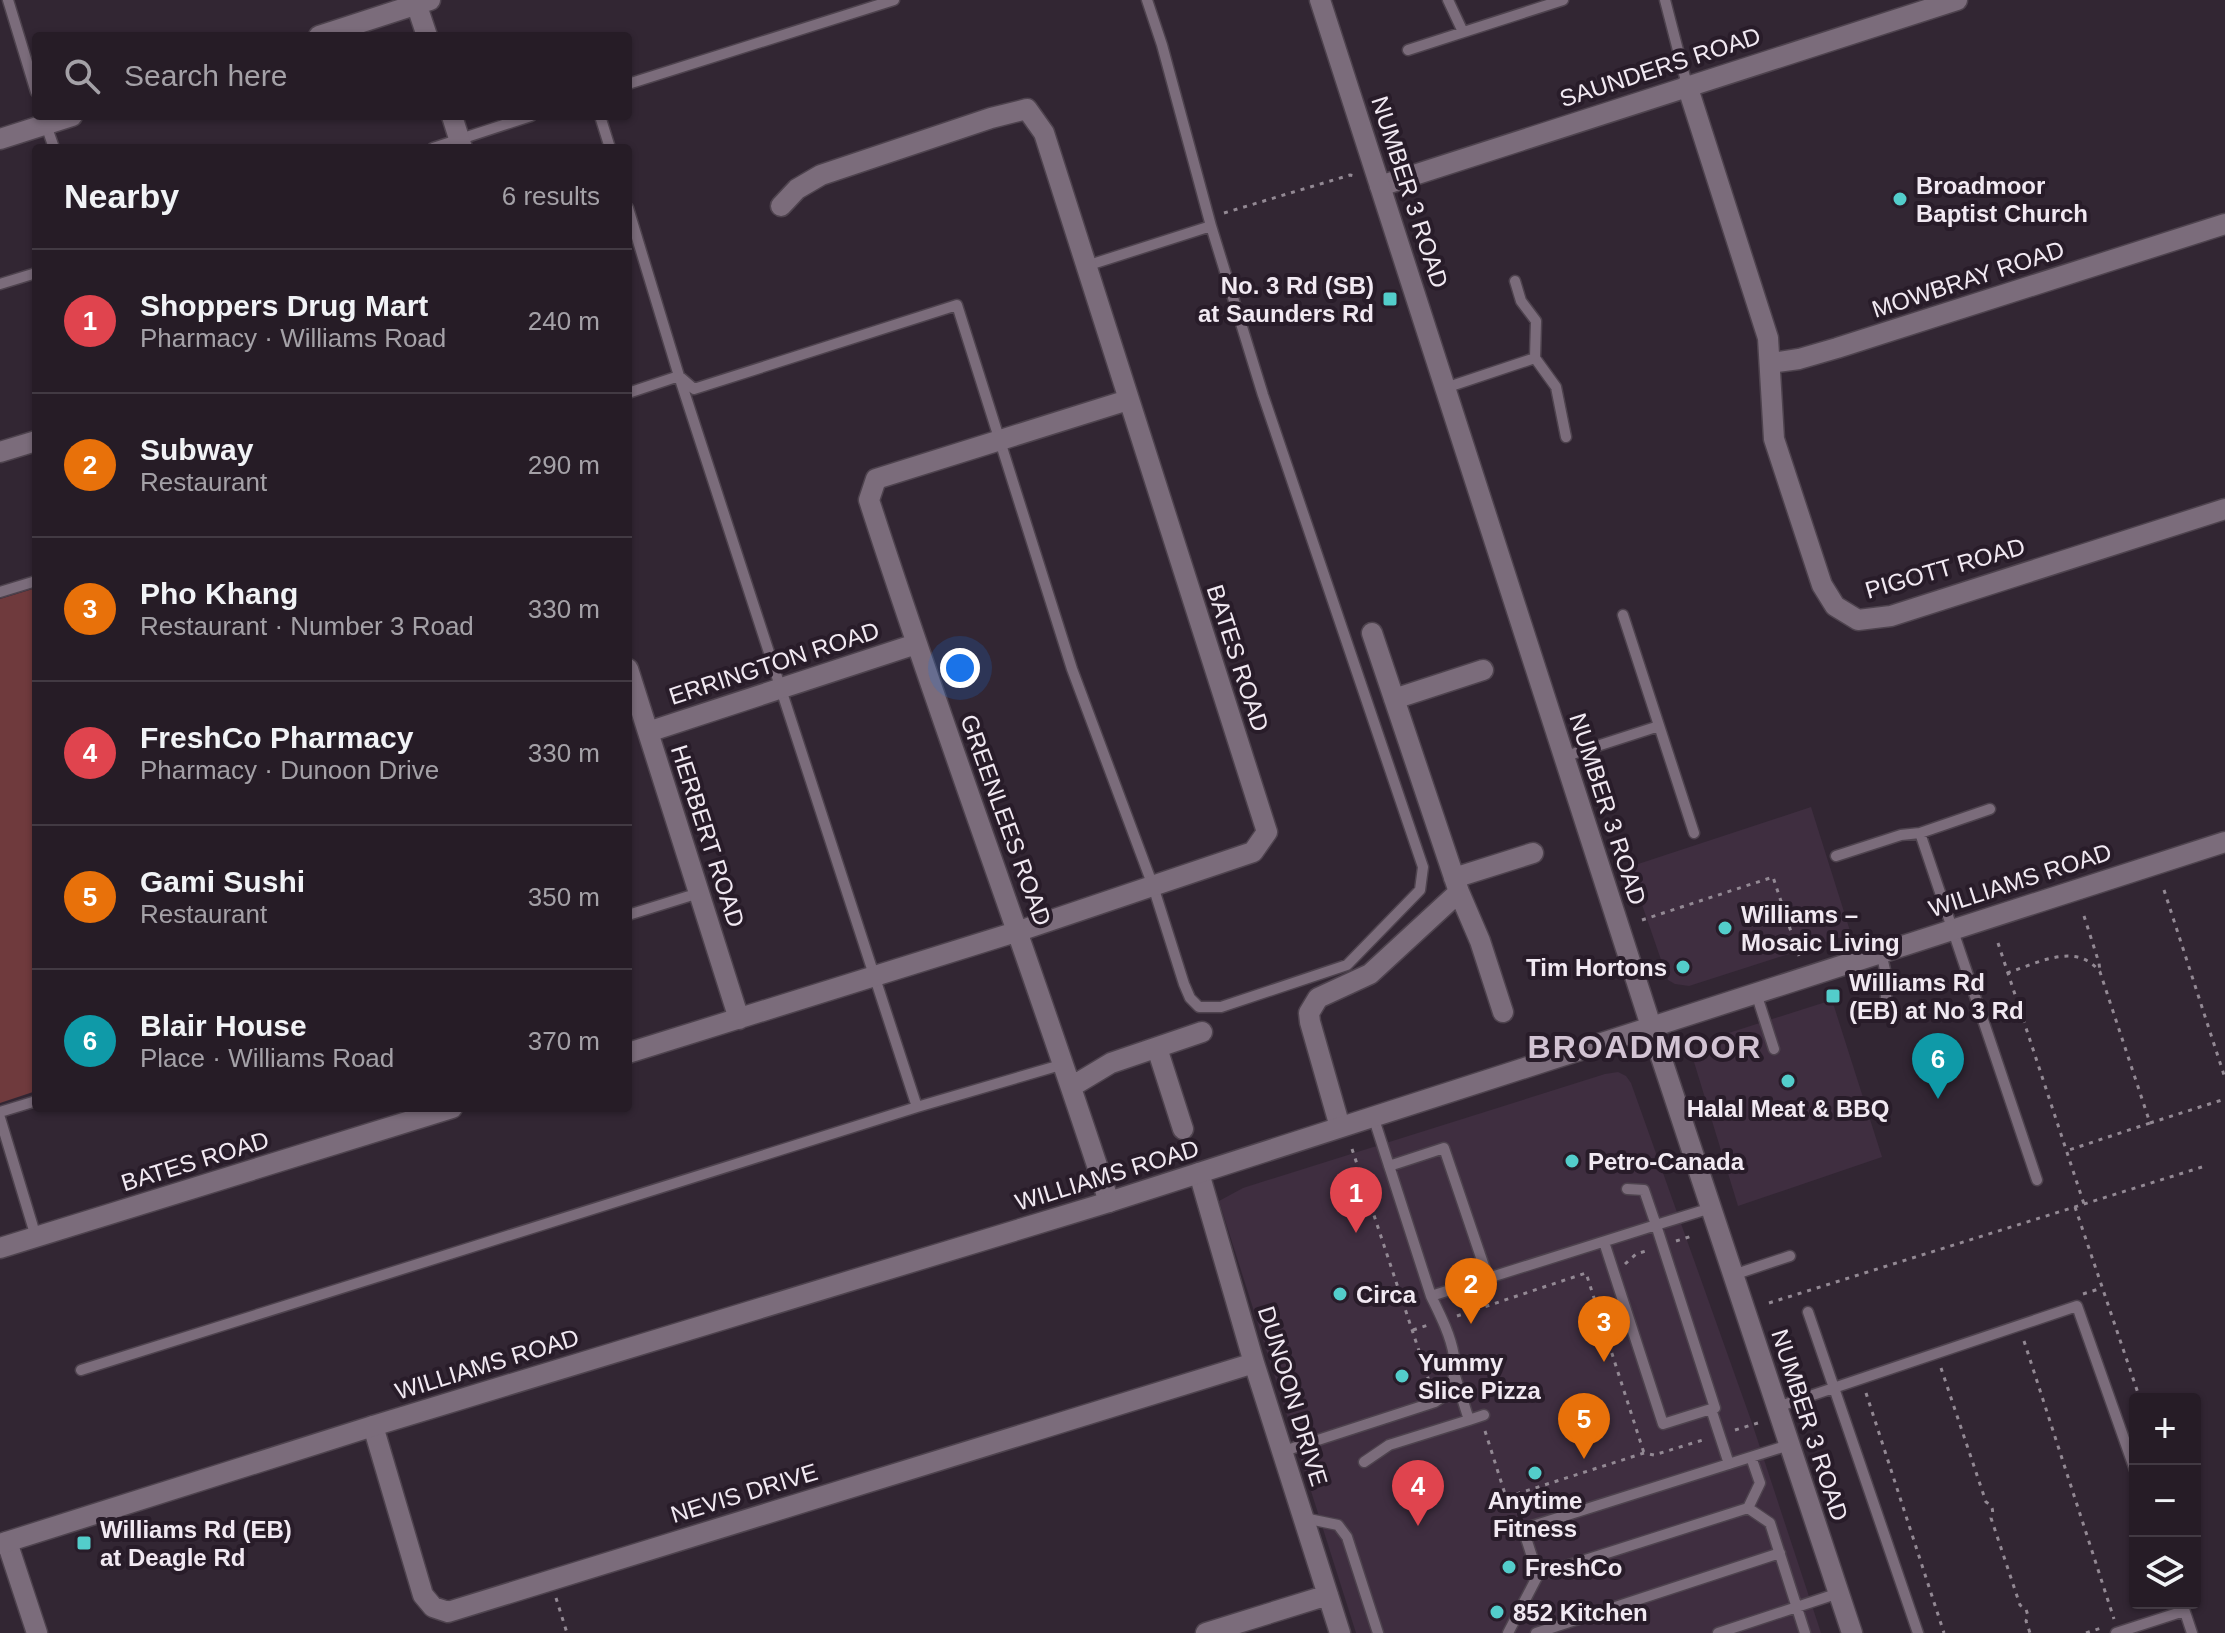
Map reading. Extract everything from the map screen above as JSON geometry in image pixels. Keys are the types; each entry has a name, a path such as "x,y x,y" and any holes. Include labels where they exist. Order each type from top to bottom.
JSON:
{"street":[{"name":"NUMBER 3 ROAD","path":"1320,0 1563,757 1852,1633"},
{"name":"SAUNDERS ROAD","path":"1380,186 1957,0"},
{"path":"331,32 421,1 426,32"},
{"name":"PIGOTT ROAD","path":"1687,85 1768,338 1774,439 1817,572 1835,606 1858,620 1891,616 2225,509"},
{"name":"BATES ROAD","path":"632,1052 1019,931 1253,852 1267,832 1044,133 1027,109 991,118 821,175 797,189 781,206"},
{"path":"0,139 45,120"},
{"path":"453,120 461,144"},
{"name":"MOWBRAY ROAD","path":"1771,363 1837,348 2225,224"},
{"name":"GREENLEES ROAD","path":"1109,1202 1019,931 916,644 869,500 876,479 1128,400"},
{"path":"0,452 32,442"},
{"path":"1372,633 1456,885 1480,941 1503,1012"},
{"name":"ERRINGTON ROAD","path":"648,732 916,644"},
{"path":"1394,699 1483,670"},
{"name":"HERBERT ROAD","path":"632,682 739,1019"},
{"name":"WILLIAMS ROAD","path":"4,1543 373,1426 1109,1202 2225,842"},
{"path":"1340,1127 1310,1022 1313,1005 1326,994 1370,974 1456,885 1533,853"},
{"path":"1071,1087 1111,1063 1202,1032"},
{"path":"1157,1048 1183,1129"},
{"name":"BATES ROAD","path":"0,1248 439,1112"},
{"name":"DUNOON DRIVE","path":"1199,1173 1254,1363 1340,1633"},
{"name":"NEVIS DRIVE","path":"373,1426 423,1595 433,1607 448,1612 1254,1363"},
{"path":"4,1543 37,1633"},
{"path":"1206,1633 1328,1595"}],"lane":[{"path":"8,0 32,79"},
{"path":"632,83 894,0"},
{"path":"679,376 694,389 957,305 1072,669 1153,886 1190,998 1199,1007 1221,1007 1347,965 1420,890 1423,878 1420,857 1263,395 1147,0"},
{"path":"1448,0 1463,32"},
{"path":"1408,50 1563,0"},
{"path":"1665,0 1687,85"},
{"path":"45,120 53,144"},
{"path":"461,144 521,120"},
{"path":"601,120 609,144"},
{"path":"632,221 679,376 917,1107"},
{"path":"1086,266 1211,226"},
{"path":"0,284 32,274"},
{"path":"1515,281 1521,301 1536,321 1535,358 1556,387 1566,437"},
{"path":"1445,388 1535,358"},
{"path":"632,392 679,376"},
{"path":"0,592 32,582"},
{"path":"1623,615 1694,833"},
{"path":"1563,757 1659,726"},
{"path":"1836,856 1901,835 1920,833 1990,809"},
{"path":"1920,833 2037,1180"},
{"path":"632,914 699,893"},
{"path":"1881,952 1887,976 1885,1013"},
{"path":"1756,993 1774,1049"},
{"path":"81,1370 917,1107 1064,1064"},
{"path":"32,1103 0,1115 36,1237"},
{"path":"1284,1451 1435,1402 1448,1391 1455,1376 1455,1359 1431,1296 1373,1116"},
{"path":"1389,1166 1444,1148 1488,1278"},
{"path":"1604,1242 1663,1424 1715,1408 1644,1190 1627,1189"},
{"path":"1431,1296 1711,1208"},
{"path":"1733,1275 1790,1256"},
{"path":"1777,1407 2077,1306 2133,1465"},
{"path":"1808,1312 1918,1633"},
{"path":"1364,1462 1389,1445 1478,1417 1455,1376"},
{"path":"1711,1409 1729,1464"},
{"path":"1538,1575 1523,1529 1789,1445"},
{"path":"1508,1633 1538,1575 1748,1508 1760,1483 1751,1457"},
{"path":"1748,1508 1770,1523 1805,1633"},
{"path":"1304,1518 1338,1525 1347,1537 1378,1633"},
{"path":"1536,1633 1780,1553"},
{"path":"1718,1633 1839,1593"},
{"path":"2116,1628 2177,1609"},
{"path":"2184,1609 2192,1633"}],"path":[{"path":"1217,215 1350,175"},
{"path":"1642,920 1773,877 1799,956"},
{"path":"2164,890 2225,1078"},
{"path":"2084,916 2150,1123"},
{"path":"1998,943 2084,1204"},
{"path":"2007,973 2055,957 2074,955 2092,962 2100,972"},
{"path":"2066,1151 2225,1099"},
{"path":"1352,1149 1435,1402"},
{"path":"1769,1303 2202,1167"},
{"path":"2075,1207 2138,1393"},
{"path":"1672,1243 1692,1236"},
{"path":"1624,1265 1636,1254 1652,1249"},
{"path":"1453,1317 1586,1273 1644,1453"},
{"path":"1587,1276 1595,1274"},
{"path":"1412,1330 1432,1324"},
{"path":"2022,1337 2116,1628"},
{"path":"1939,1365 1986,1502 1991,1505 1991,1518 2020,1605 2026,1609 2030,1633"},
{"path":"1864,1390 1944,1633"},
{"path":"1478,1417 1516,1527"},
{"path":"1732,1431 1758,1423"},
{"path":"1506,1497 1644,1453 1654,1455 1706,1439"},
{"path":"550,1580 567,1633"},
{"path":"2086,1633 2101,1628"}],"shaded area":[{"path":"32,589 32,1092 0,1103 0,599"},
{"path":"1811,807 1851,934 1689,986 1668,980 1629,867"},
{"path":"1832,1000 1882,1157 1738,1206 1694,1062 1695,1054 1700,1046 1713,1038"},
{"path":"1618,1072 1631,1083 1752,1423 1821,1633 1356,1633 1219,1201 1243,1188"}],"place":[{"name":"Broadmoor Baptist Church","path":"1900,199"},
{"name":"No. 3 Rd (SB) at Saunders Rd","path":"1390,299"},
{"name":"Williams – Mosaic Living","path":"1725,928"},
{"name":"Tim Hortons","path":"1683,967"},
{"name":"Williams Rd (EB) at No 3 Rd","path":"1833,996"},
{"name":"Halal Meat & BBQ","path":"1788,1081"},
{"name":"Blair House","path":"1938,1099"},
{"name":"Petro-Canada","path":"1572,1161"},
{"name":"Shoppers Drug Mart","path":"1356,1233"},
{"name":"Circa","path":"1340,1294"},
{"name":"Subway","path":"1471,1324"},
{"name":"Pho Khang","path":"1604,1362"},
{"name":"Yummy Slice Pizza","path":"1402,1376"},
{"name":"Gami Sushi","path":"1584,1459"},
{"name":"Anytime Fitness","path":"1535,1473"},
{"name":"FreshCo Pharmacy","path":"1418,1526"},
{"name":"Williams Rd (EB) at Deagle Rd","path":"84,1543"},
{"name":"FreshCo","path":"1509,1567"},
{"name":"852 Kitchen","path":"1497,1612"}],"district":[{"name":"BROADMOOR","path":"1645,1047"}]}
